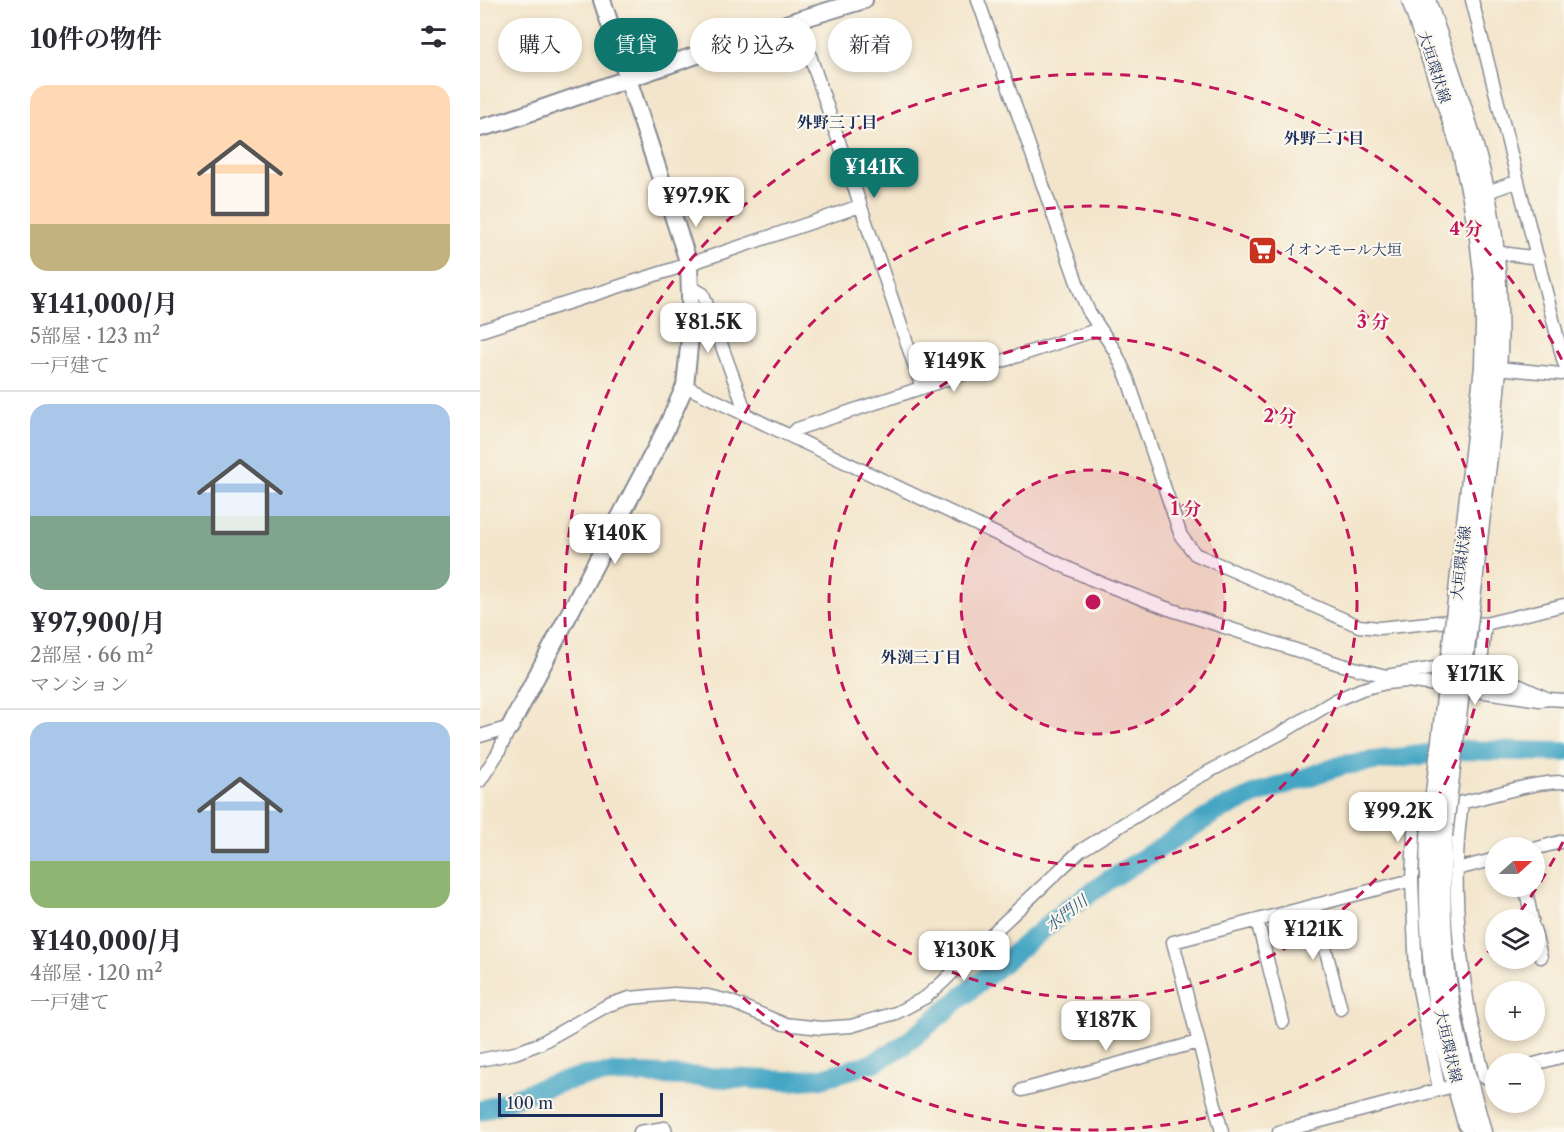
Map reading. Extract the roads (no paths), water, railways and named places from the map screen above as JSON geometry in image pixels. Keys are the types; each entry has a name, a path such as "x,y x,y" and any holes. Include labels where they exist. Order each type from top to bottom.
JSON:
{"main road":[{"name":"大垣環状線","path":"1411,0 1461,148 1479,238 1484,281 1485,324 1473,523"},
{"name":"大垣環状線","path":"1426,0 1473,144 1485,193 1494,252 1498,324 1497,368 1473,523 1436,836 1428,876 1431,953 1442,1032 1469,1081 1482,1132"},
{"name":"大垣環状線","path":"1469,1081 1469,1132"}],"street":[{"path":"480,781 498,753 666,429 685,386 691,327 689,264 602,0"},
{"path":"803,18 837,4 864,0"},
{"path":"978,0 1081,294 1089,312 1115,351 1127,377 1181,536 1195,554 1359,626 1379,628 1448,621 1485,624 1564,605"},
{"path":"1472,0 1564,363"},
{"path":"480,128 690,58"},
{"path":"815,72 922,388"},
{"path":"1485,193 1518,181"},
{"path":"480,330 689,264 860,206"},
{"path":"1494,252 1538,258"},
{"path":"691,287 703,294 745,410 744,414"},
{"path":"790,436 797,429 1093,331 1099,327"},
{"path":"1497,368 1564,373"},
{"path":"685,386 1091,579 1166,608 1386,679 1540,700 1564,700"},
{"path":"1479,674 1485,624"},
{"path":"480,1060 515,1053 539,1044 608,1005 630,998 674,994 708,996 729,1001 784,1024 821,1028 851,1026 896,1012 926,997 944,982 1080,851 1197,778 1278,735 1336,700 1386,679 1435,668 1507,680 1549,699"},
{"path":"480,736 510,727"},
{"path":"1394,809 1462,803 1540,783 1564,782"},
{"path":"1462,803 1457,835 1457,869 1459,930 1468,1005 1469,1081"},
{"path":"1415,807 1412,880 1416,974 1469,1081"},
{"path":"1545,846 1564,841"},
{"path":"1457,869 1485,862"},
{"path":"1222,1132 1173,942 1412,880"},
{"path":"1314,905 1341,1010"},
{"path":"1257,920 1283,1022"},
{"path":"1023,1090 1198,1042"},
{"path":"1545,1061 1564,1056"},
{"path":"1279,1132 1469,1081"},
{"path":"640,1132 665,1128 666,1132"}],"waterway":[{"name":"水門川","path":"480,1111 541,1088 584,1076 619,1073 790,1081 822,1078 873,1063 903,1046 1066,910 1216,812 1254,795 1343,765 1459,750 1564,752"}],"place":[{"name":"イオンモール大垣","path":"1262,250"}],"district":[{"name":"外野三丁目","path":"837,122"},
{"name":"外野二丁目","path":"1324,138"},
{"name":"外渕三丁目","path":"921,657"}]}
